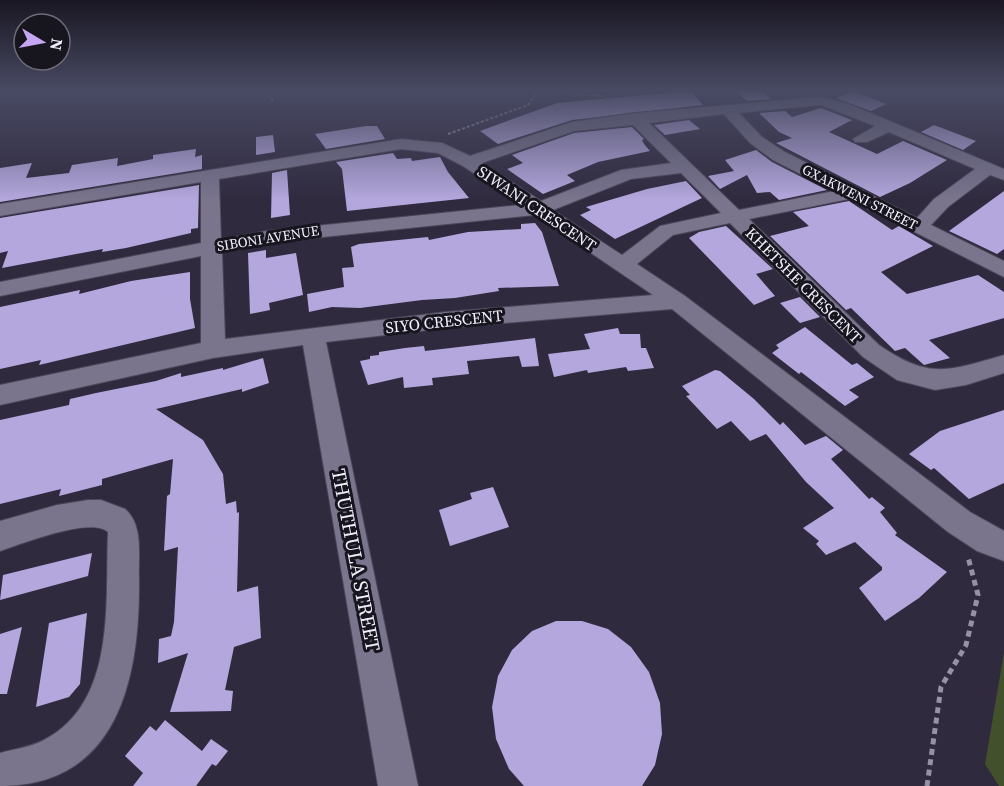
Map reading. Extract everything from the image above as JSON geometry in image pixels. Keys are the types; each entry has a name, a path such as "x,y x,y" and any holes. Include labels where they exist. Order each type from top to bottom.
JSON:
{"street":[{"path":"469,162 574,127"},
{"name":"KHETSHE CRESCENT","path":"644,127 871,351 891,367 916,378 936,382 1004,364"},
{"name":"GXAKWENI STREET","path":"745,127 765,147 1004,270"},
{"path":"861,139 887,127"},
{"path":"890,127 996,171"},
{"name":"SIWANI CRESCENT","path":"0,210 401,144 442,148 469,162 677,301 959,522 996,543"},
{"name":"SIBONI AVENUE","path":"0,289 213,246 319,230 538,209 627,174 686,168"},
{"path":"919,227 941,203 996,171"},
{"path":"210,176 213,349"},
{"path":"622,265 667,230 736,218 851,193"},
{"name":"SIYO CRESCENT","path":"0,395 213,349 313,335 492,315 677,301"},
{"name":"THUTHULA STREET","path":"313,335 398,786"},
{"path":"0,536 84,514 111,517 119,522 123,532 119,653 115,682 106,704 78,740 60,753 0,773"}],"path":[{"path":"441,135 472,127"},
{"path":"927,786 941,687 966,645 978,595 959,522"}],"green space":[{"path":"1004,652 1004,786 999,786 985,764"}],"building":[{"path":"362,127 377,127 385,139 326,149 315,134"},
{"path":"492,127 551,127 498,144 480,131"},
{"path":"632,127 644,139 642,140 644,144 650,151 598,162 567,175 575,181 543,194 507,169 523,163 512,155 574,133"},
{"path":"656,127 697,127 700,129 665,135"},
{"path":"773,127 839,127 829,132 877,154 903,141 947,160 910,183 880,197 776,143 792,138"},
{"path":"931,127 938,127 976,141 963,150 921,132"},
{"path":"273,135 275,152 256,155 256,137"},
{"path":"196,149 195,157 202,155 202,169 0,202 0,168 32,163 26,178 69,173 72,165 118,158 117,166 153,159 153,155"},
{"path":"756,150 772,162 827,190 779,200 770,192 757,193 747,175 720,189 708,176 734,171 725,160"},
{"path":"393,153 397,159 411,158 412,161 440,157 448,172 469,198 347,211 342,169 336,162"},
{"path":"287,170 290,215 271,218 272,173"},
{"path":"686,181 702,198 615,239 580,215 591,210 586,207 647,189"},
{"path":"199,185 198,228 191,229 191,233 126,248 102,252 103,249 2,268 8,251 0,253 0,218"},
{"path":"1004,191 1004,249 997,254 949,231"},
{"path":"849,201 892,230 899,226 933,246 881,272 907,294 978,275 1004,292 1004,318 929,340 950,358 924,365 905,348 895,351 851,308 846,310 770,236 809,226 793,212"},
{"path":"535,223 542,232 559,286 498,288 499,291 455,298 360,308 332,307 309,312 307,294 344,287 342,268 354,267 351,247 359,244 428,237 429,240 468,232 521,229 521,224"},
{"path":"726,226 773,269 756,274 775,296 754,305 689,238 699,232"},
{"path":"266,250 266,258 296,253 303,295 269,303 270,310 250,314 248,253"},
{"path":"190,272 190,299 195,328 39,365 41,360 0,369 0,307 80,290 79,294 131,281"},
{"path":"800,297 820,317 800,323 780,303"},
{"path":"805,327 852,365 857,363 874,377 849,390 859,397 845,406 772,353 779,348 776,345"},
{"path":"618,328 620,334 640,334 641,348 646,348 654,368 628,371 626,367 588,373 587,370 554,377 548,354 590,349 584,334"},
{"path":"535,338 539,366 522,367 519,356 467,361 469,374 432,378 433,385 404,388 403,377 368,385 360,361 379,355 379,352 405,348 424,346 425,351"},
{"path":"263,358 269,383 242,392 242,389 156,409 203,440 223,474 226,504 236,501 237,513 239,512 237,592 258,586 261,638 234,647 225,690 233,691 231,711 170,712 188,653 158,663 159,639 171,636 174,622 178,547 164,551 167,496 170,494 173,459 102,479 102,485 59,496 61,489 0,504 0,420 69,405 70,399 156,381 181,373 181,377 223,368 223,370"},
{"path":"715,370 720,371 754,399 780,425 783,422 805,445 826,436 843,450 831,459 869,499 872,497 885,508 880,512 897,533 895,535 947,572 919,598 885,621 859,588 882,570 882,567 855,542 826,555 816,544 819,541 803,528 834,508 806,482 766,434 750,441 731,421 717,429 686,396 690,395 682,386"},
{"path":"1004,410 1004,483 969,499 934,468 931,470 909,454 940,431"},
{"path":"493,487 509,527 450,546 439,510 472,499 470,493"},
{"path":"92,553 88,576 0,600 3,575"},
{"path":"87,613 80,684 69,697 36,707 49,623"},
{"path":"556,621 582,621 608,629 631,647 649,672 660,703 662,734 655,765 642,786 524,786 509,769 496,739 492,707 498,676 512,650 532,631"},
{"path":"22,627 7,694 0,694 0,634"},
{"path":"165,720 202,751 211,739 228,751 216,766 212,764 196,786 133,786 143,773 125,756 150,726 156,731"}]}
